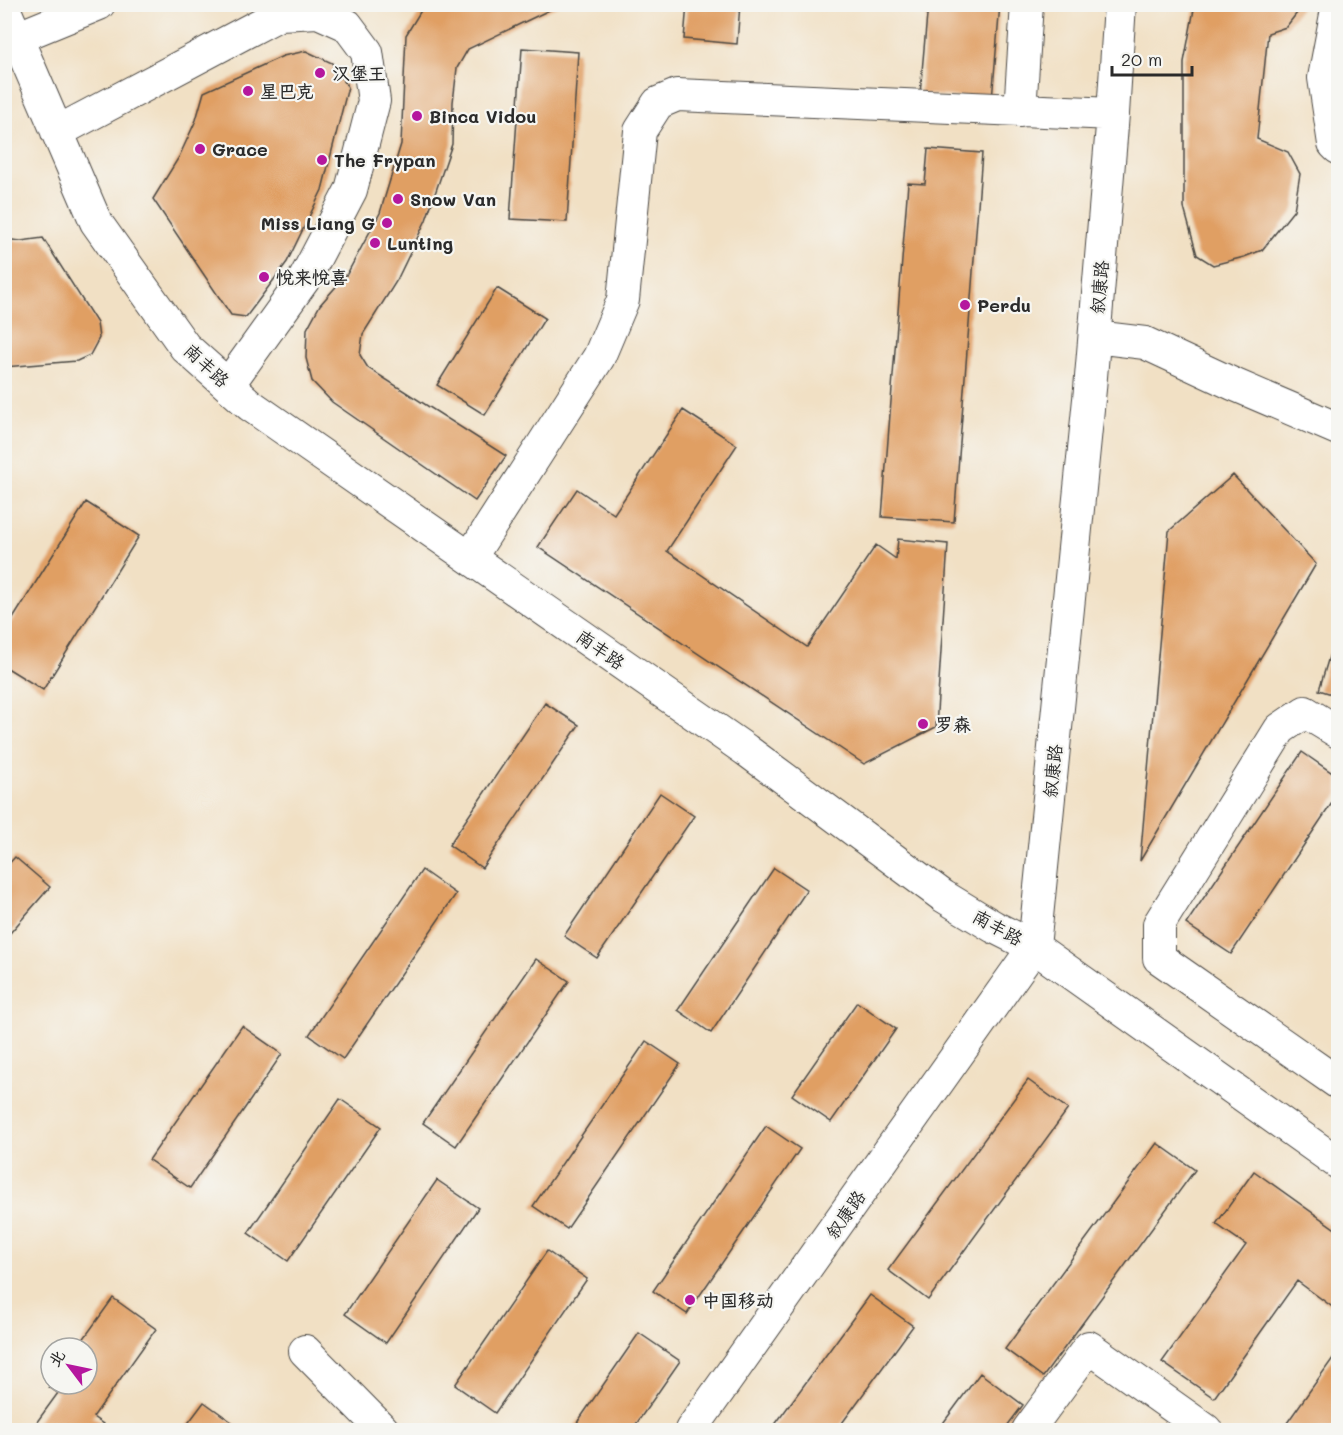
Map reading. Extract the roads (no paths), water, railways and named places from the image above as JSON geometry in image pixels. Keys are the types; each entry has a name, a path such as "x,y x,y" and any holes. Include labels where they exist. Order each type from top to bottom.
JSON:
{"street":[{"path":"11,41 99,4"},
{"path":"1020,111 1027,4"},
{"name":"叙康路","path":"691,1431 1034,947 1095,337 1120,4"},
{"path":"1338,4 1324,78 1334,144 1338,148"},
{"name":"南丰路","path":"4,8 11,41 57,132 96,222 185,347 250,405 746,750 943,896 994,927 1034,947 1338,1163"},
{"path":"57,132 280,14 318,12 347,25 367,52 374,101 351,190 305,278 228,385"},
{"path":"470,558 598,357 623,300 640,131 658,103 676,95 1113,114"},
{"path":"1095,337 1145,344 1338,429"},
{"path":"1338,732 1305,712 1280,729 1160,924 1159,958 1338,1083"},
{"path":"1028,1431 1089,1347 1206,1431"},
{"path":"305,1351 383,1431"}],"place":[{"name":"汉堡王","path":"320,73"},
{"name":"星巴克","path":"248,91"},
{"name":"Binca Vidou","path":"417,116"},
{"name":"Grace","path":"200,149"},
{"name":"The Frypan","path":"322,160"},
{"name":"Snow Van","path":"398,199"},
{"name":"Miss Liang G","path":"387,223"},
{"name":"Lunting","path":"375,243"},
{"name":"悦来悦喜","path":"264,277"},
{"name":"Perdu","path":"965,305"},
{"name":"罗森","path":"923,724"},
{"name":"中国移动","path":"690,1300"}]}
